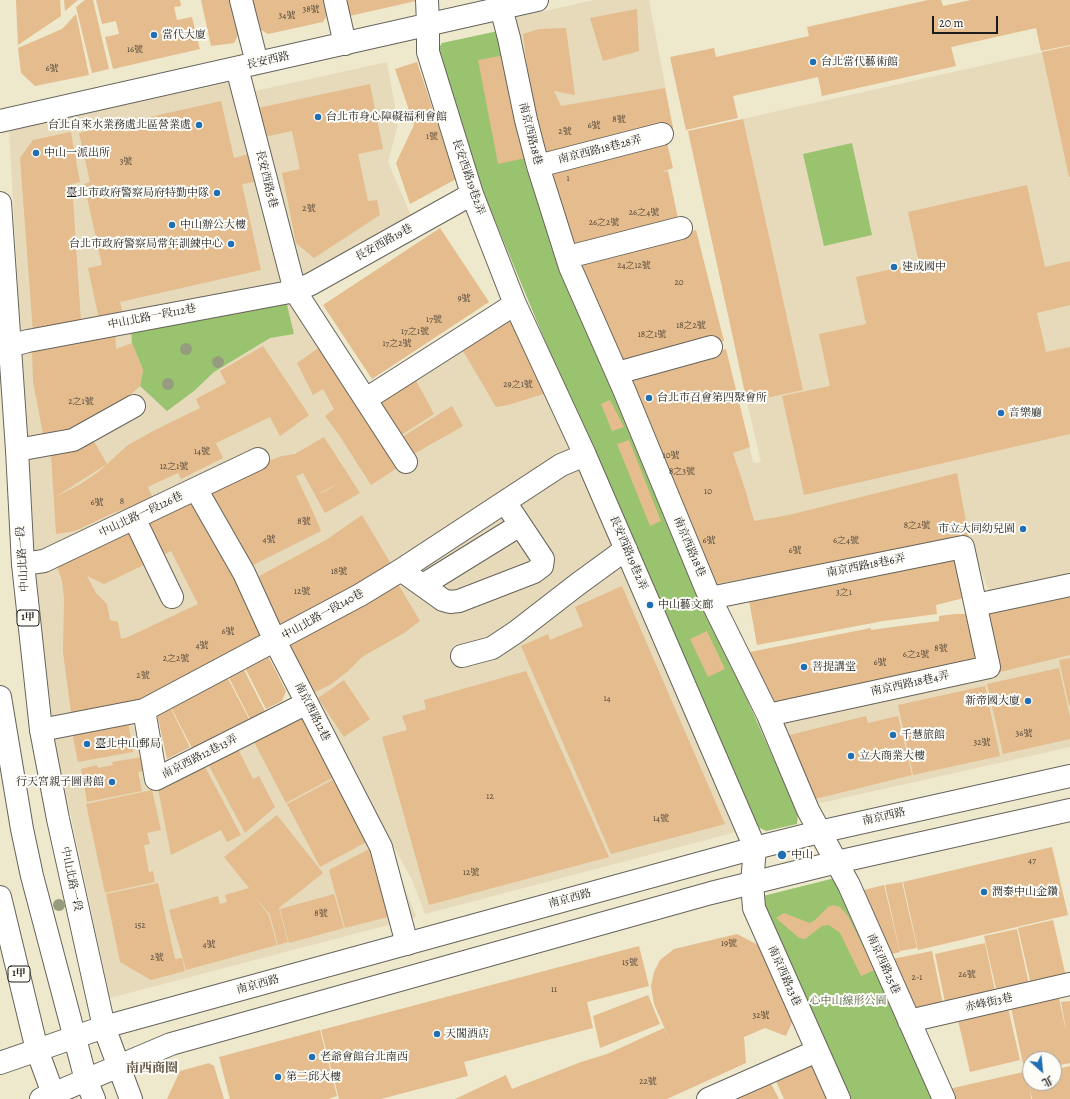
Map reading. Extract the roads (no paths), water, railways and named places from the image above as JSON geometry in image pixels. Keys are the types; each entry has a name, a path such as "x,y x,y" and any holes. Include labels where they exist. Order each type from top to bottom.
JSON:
{"street":[{"name":"長安西路5巷","path":"241,0 247,66 295,290 406,462"},
{"path":"334,0 345,44"},
{"name":"長安西路19巷2弄","path":"427,0 428,52 472,194 515,304 585,455 755,848"},
{"name":"長安西路","path":"0,121 345,44 428,24 500,4 537,0"},
{"name":"南京西路18巷","path":"500,4 538,166 570,267 617,373 710,598 768,715 808,810 819,832"},
{"name":"南京西路18巷28弄","path":"538,166 662,134"},
{"name":"長安西路19巷","path":"295,290 311,284 472,194"},
{"name":"中山北路一段","path":"0,203 17,450 23,564 41,730 58,819 104,1027"},
{"path":"568,257 681,228"},
{"name":"中山北路一段112巷","path":"10,346 28,341 295,290"},
{"path":"366,399 515,304"},
{"path":"617,373 711,347"},
{"path":"17,450 73,440 134,406"},
{"name":"中山北路一段140巷","path":"41,730 144,710 360,595 561,466 585,455"},
{"name":"中山北路一段126巷","path":"23,564 44,561 258,459"},
{"name":"南京西路12巷","path":"196,489 244,573 275,641 381,848 407,944"},
{"path":"401,570 443,600 450,602 459,601 534,572 542,566 543,559 505,502"},
{"path":"134,518 172,597"},
{"path":"423,585 520,525"},
{"name":"南京西路18巷6弄","path":"710,598 963,547 976,605"},
{"path":"462,656 492,648 516,632 578,584 626,550"},
{"path":"976,605 1070,585"},
{"name":"南京西路18巷4弄","path":"768,715 989,667 976,605"},
{"path":"0,697 20,822 27,853 74,1038 90,1089"},
{"name":"南京西路12巷13弄","path":"144,710 156,779 307,703"},
{"name":"南京西路","path":"0,1063 104,1027 755,848 819,832 1070,776"},
{"path":"50,1097 90,1089 119,1066 171,1044 752,883 837,862 1070,810"},
{"name":"南京西路25巷","path":"819,832 849,885 944,1099"},
{"name":"南京西路23巷","path":"755,848 752,883 754,908 839,1099"},
{"name":"1甲","path":"0,897 37,1050 50,1097"},
{"name":"赤峰街3巷","path":"909,1021 1070,984"},
{"name":"1甲","path":"104,1027 131,1099"},
{"path":"708,1099 817,1051"}],"place":[{"name":"當代大廈","path":"154,35"},
{"name":"台北當代藝術館","path":"813,62"},
{"name":"台北市身心障礙福利會館","path":"318,117"},
{"name":"台北自來水業務處北區營業處","path":"199,125"},
{"name":"中山一派出所","path":"36,153"},
{"name":"臺北市政府警察局府特勤中隊","path":"217,193"},
{"name":"中山辦公大樓","path":"172,225"},
{"name":"台北市政府警察局常年訓練中心","path":"231,244"},
{"name":"建成國中","path":"894,267"},
{"name":"台北市召會第四聚會所","path":"649,398"},
{"name":"音樂廳","path":"1001,413"},
{"name":"市立大同幼兒園","path":"1023,529"},
{"name":"中山藝文廊","path":"650,605"},
{"name":"菩提講堂","path":"804,667"},
{"name":"新帝國大廈","path":"1028,701"},
{"name":"千慧旅館","path":"893,735"},
{"name":"臺北中山郵局","path":"87,744"},
{"name":"立大商業大樓","path":"851,756"},
{"name":"行天宮親子圖書館","path":"112,782"},
{"name":"中山","path":"782,855"},
{"name":"潤泰中山金鑽","path":"984,892"},
{"name":"天閣酒店","path":"437,1034"},
{"name":"老爺會館台北南西","path":"312,1057"},
{"name":"第二邱大樓","path":"278,1077"}],"district":[{"name":"南西商圈","path":"152,1069"}],"park label":[{"name":"心中山線形公園","path":"848,1001"}]}
